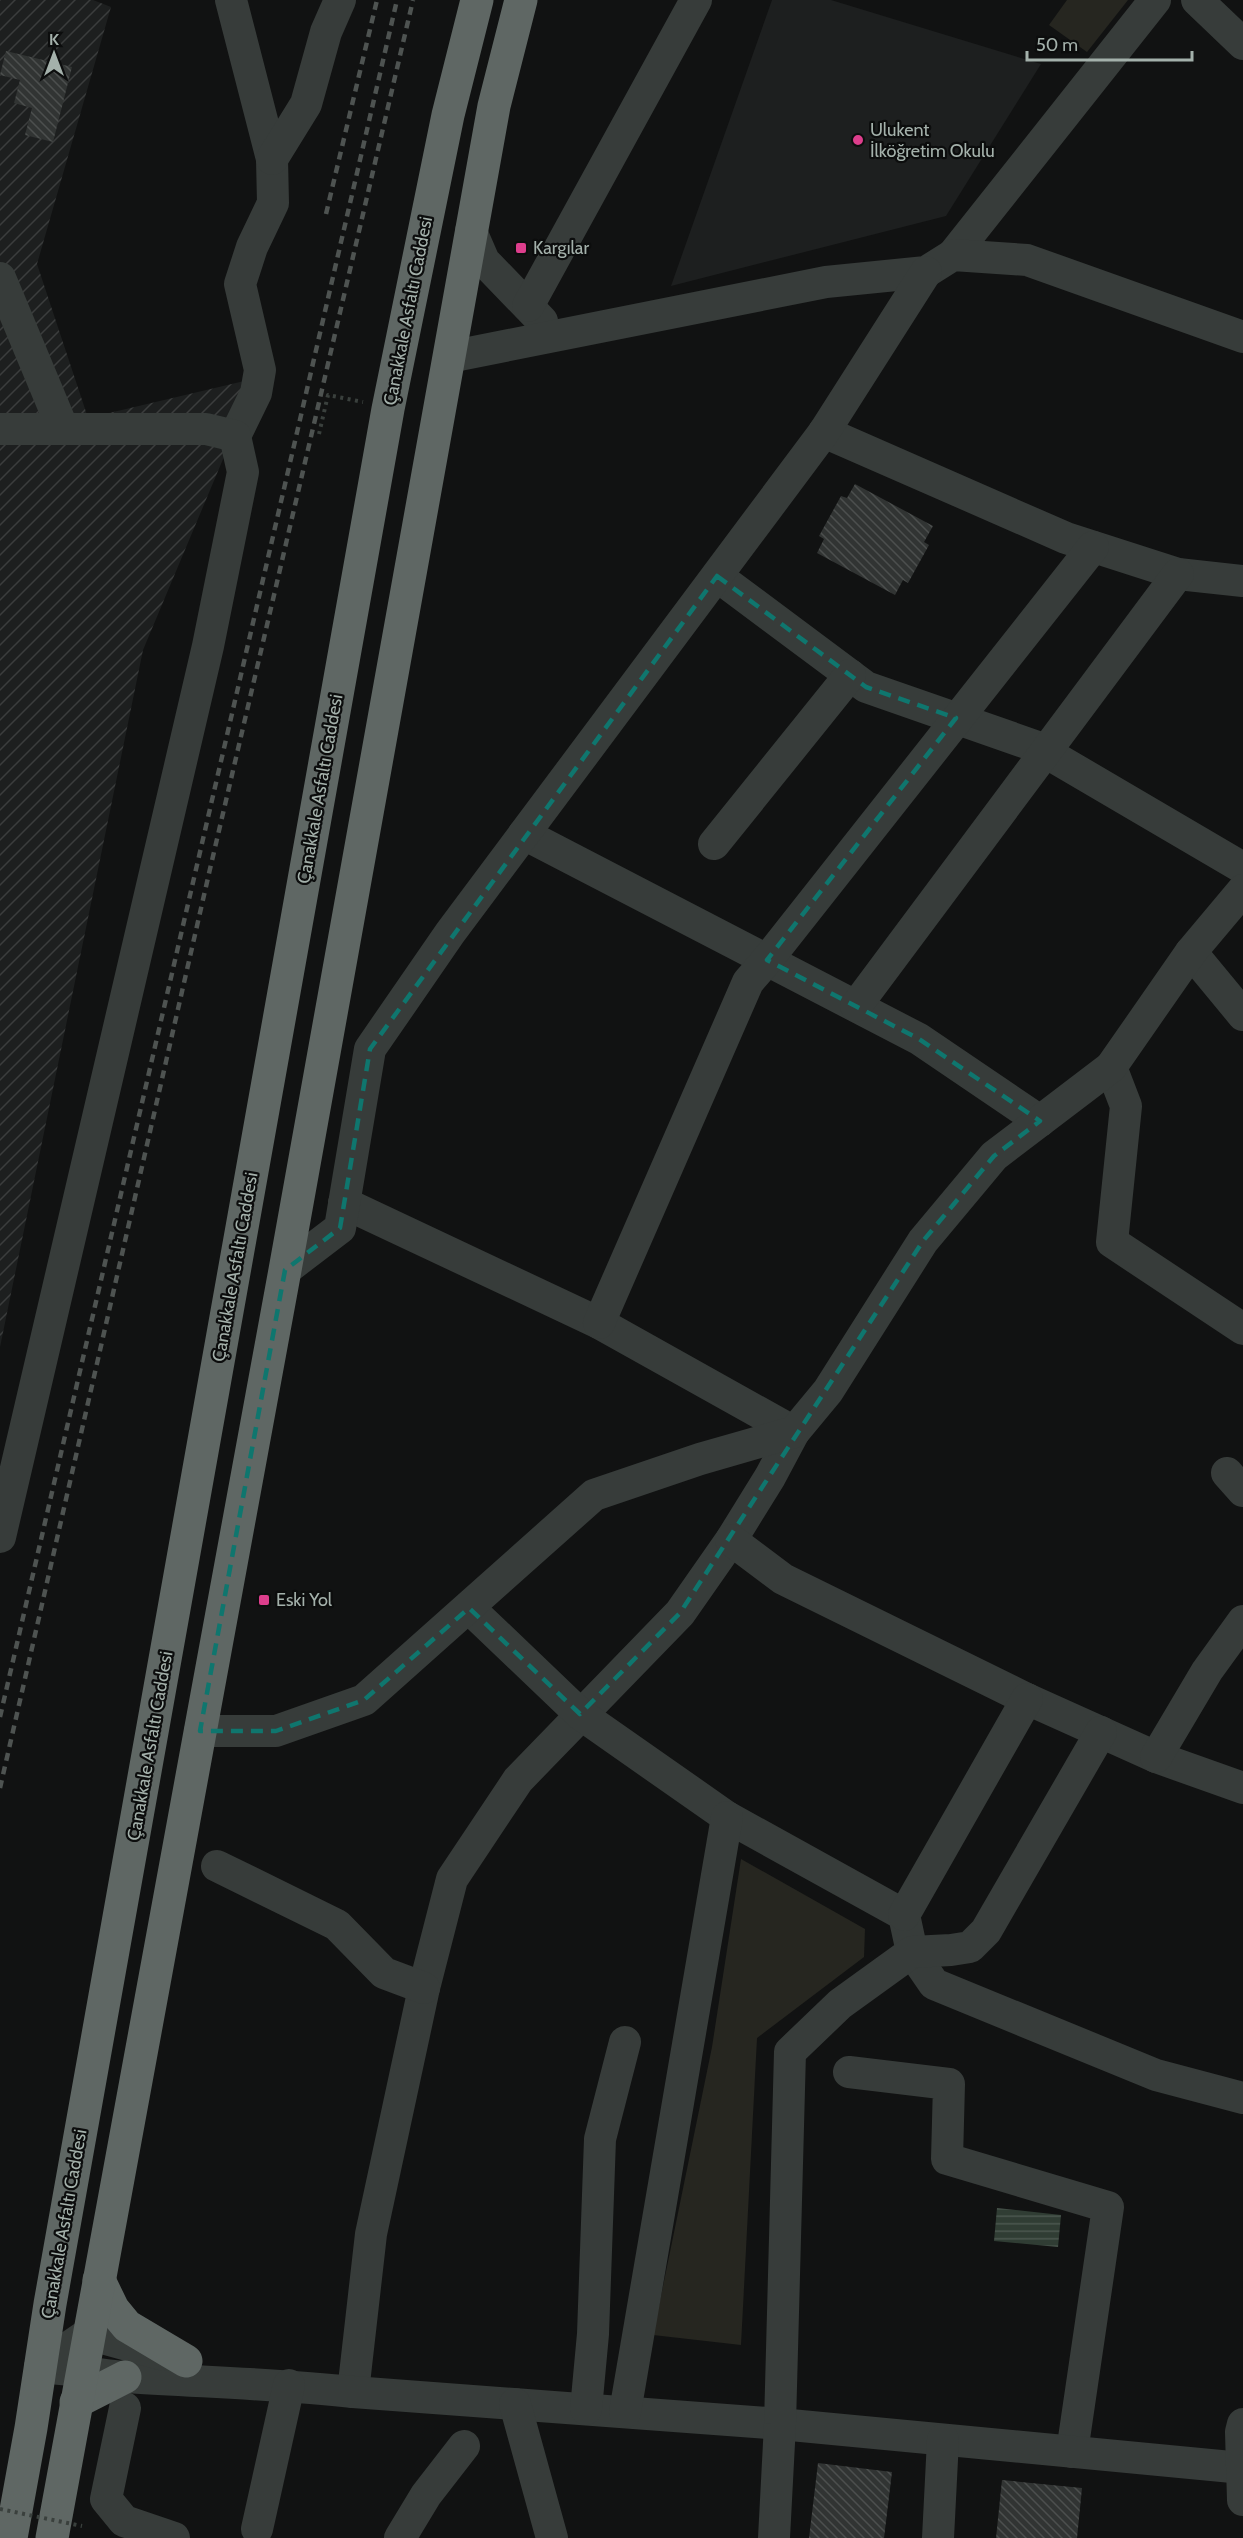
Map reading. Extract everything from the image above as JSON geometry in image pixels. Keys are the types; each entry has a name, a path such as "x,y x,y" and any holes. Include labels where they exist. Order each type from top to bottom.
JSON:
{"highway":[{"name":"Çanakkale Asfaltı Caddesi","path":"11,2538 388,410 448,115 477,0"},
{"path":"67,2532 76,2402 88,2334 285,1270 494,106 521,0"},
{"path":"99,2280 113,2309 127,2326 186,2361"},
{"path":"76,2402 125,2392"}],"street":[{"path":"0,1537 208,646 243,472 234,436 256,393 260,370 240,284 252,247 273,203 272,159 231,0"},
{"path":"272,159 306,104 326,32 340,0"},
{"path":"528,306 696,0"},
{"path":"285,1270 340,1228 370,1049 450,933 824,432 926,272 953,255 1155,0"},
{"path":"1197,0 1243,44"},
{"path":"471,231 484,261 555,334"},
{"path":"953,255 1027,260 1243,337"},
{"path":"449,357 555,334 826,282 926,272"},
{"path":"0,278 63,429"},
{"path":"0,429 206,429 234,436"},
{"path":"824,432 1066,538 1178,574 1243,581"},
{"path":"599,1323 748,982 1093,547"},
{"path":"856,1006 1178,574"},
{"path":"717,576 866,687 1035,746 1243,868"},
{"path":"714,844 850,675"},
{"path":"524,834 919,1039 1040,1121"},
{"path":"353,2392 371,2234 424,1988 452,1879 518,1780 680,1613 731,1540 770,1477 794,1432 828,1391 923,1240 994,1156 1111,1067 1191,952 1243,890"},
{"path":"1191,952 1243,1015"},
{"path":"1111,1067 1126,1106 1112,1242 1243,1329"},
{"path":"344,1203 599,1323 794,1432"},
{"path":"200,1731 276,1731 364,1700 594,1495 700,1459 794,1432"},
{"path":"731,1540 783,1579 1027,1699 1156,1758 1243,1788"},
{"path":"469,1608 580,1714 727,1817 904,1915"},
{"path":"1156,1758 1207,1671 1243,1621"},
{"path":"1027,1699 904,1915 912,1952 934,1984 1156,2075 1243,2098"},
{"path":"774,2538 780,2424 790,2052 840,2004 912,1952 970,1947 986,1931 1101,1732"},
{"path":"625,2412 727,1817"},
{"path":"217,1866 336,1925 384,1973 424,1988"},
{"path":"586,2409 593,2334 600,2139 625,2042"},
{"path":"849,2072 949,2084 947,2159 1108,2207 1072,2452"},
{"path":"40,2367 88,2334 186,2361 289,2385 353,2392 780,2424 1243,2468"},
{"path":"40,2367 82,2370 125,2392 289,2385"},
{"path":"259,2535 289,2385"},
{"path":"125,2392 106,2499 124,2521 174,2538"},
{"path":"514,2404 552,2538"},
{"path":"1243,2424 1241,2432 1243,2500"},
{"path":"938,2538 943,2440"},
{"path":"400,2538 426,2495 464,2446"}],"path":[{"path":"319,434 328,395 374,405"},
{"path":"0,2509 67,2532"}],"highlighted area":[{"path":"717,576 866,687 956,718 767,960 919,1039 1040,1121 994,1156 923,1241 680,1613 580,1714 469,1608 364,1700 276,1731 200,1731 285,1270 340,1228 370,1049"}],"shaded area":[{"path":"0,0 93,0 111,7 37,264 88,418 257,378 143,650 0,1347"},
{"name":"Ulukent İlköğretim Okulu","path":"772,0 831,0 1041,64 946,216 671,286"},
{"path":"1067,0 1128,0 1087,52 1049,25"},
{"path":"741,1859 865,1929 864,1957 757,2038 741,2345 653,2335 712,2047"},
{"path":"997,2208 1061,2215 1058,2247 994,2241"}],"building":[{"path":"6,51 72,67 53,142 25,135 32,108 14,103 20,80 0,75"},
{"path":"855,484 933,526 924,542 929,545 908,583 903,580 895,595 817,553 824,539 819,536 841,496 847,498"},
{"path":"818,2463 892,2472 884,2538 809,2538"},
{"path":"1002,2480 1082,2488 1077,2538 996,2538"}],"railway":[{"path":"326,214 377,0"},
{"path":"0,1717 397,0"},
{"path":"0,1788 210,869 413,0"}],"place":[{"name":"Ulukent İlköğretim Okulu","path":"858,140"},
{"name":"Kargılar","path":"521,248"},
{"name":"Eski Yol","path":"264,1600"}]}
